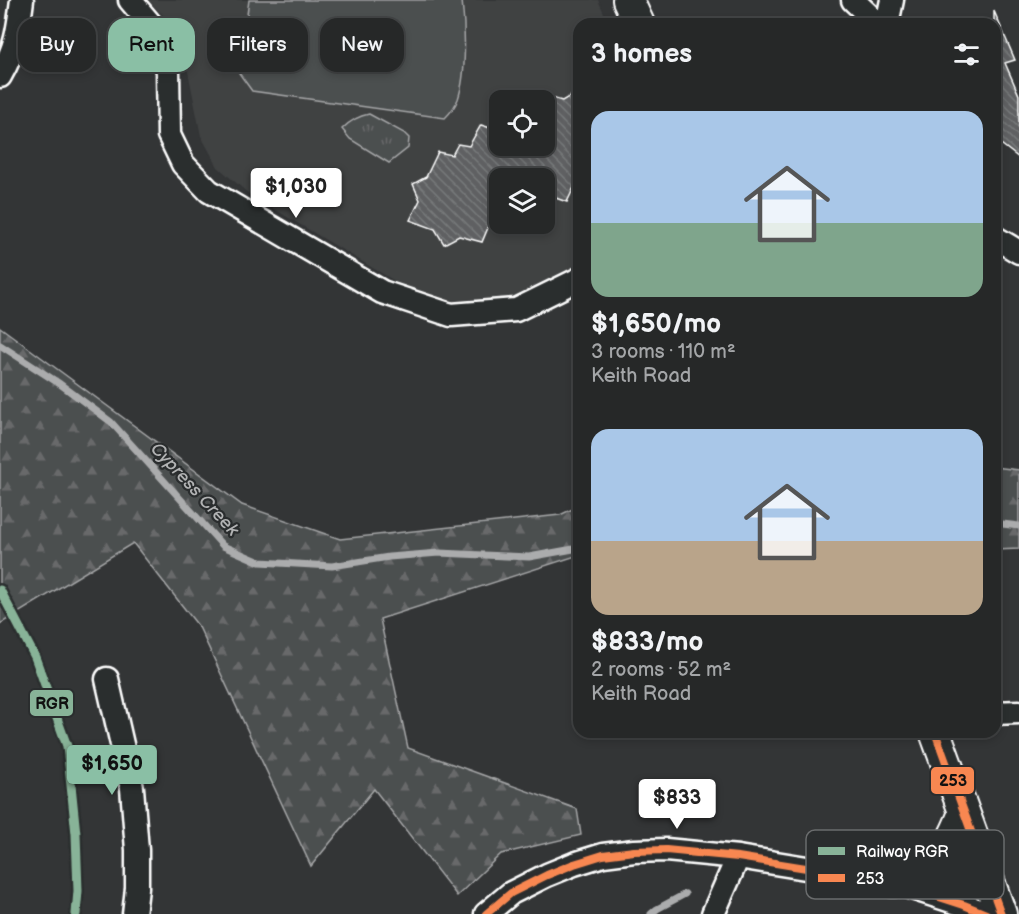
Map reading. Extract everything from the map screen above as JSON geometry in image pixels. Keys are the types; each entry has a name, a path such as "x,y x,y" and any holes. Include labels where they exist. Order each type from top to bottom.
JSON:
{"main road":[{"path":"628,0 636,18"},
{"path":"937,738 970,830"},
{"path":"957,830 964,813"},
{"path":"996,899 1001,914"}],"street":[{"path":"0,76 11,57 17,36 22,0"},
{"path":"130,0 153,27 168,71 169,135 183,164 209,190 382,292 451,315 516,310 573,282"},
{"path":"853,0 872,18"},
{"path":"888,18 891,0"},
{"path":"1001,241 1019,252"},
{"path":"107,679 132,788 137,850 134,914"},
{"path":"1001,712 1019,712"},
{"path":"486,914 511,893 547,875 603,855 634,850 666,850 738,857 806,868"},
{"path":"713,914 738,857"},
{"path":"945,899 986,914"}],"shaded area":[{"path":"148,0 598,0 606,18 573,18 573,267 514,296 473,303 448,302 398,283 249,194 218,167 201,136 188,72 195,72 195,18 166,18"}],"green space":[{"path":"249,0 462,0 464,63 458,99 445,118 252,91 239,72 308,72 308,18 247,18"},
{"path":"369,114 409,138 408,148 389,163 350,139 342,129 354,119"},
{"path":"0,327 242,505 340,539 560,515 573,509 573,557 380,619 408,748 577,809 581,835 501,854 457,896 374,789 311,866 199,627 133,543 0,624"},
{"path":"1001,468 1019,470 1019,549 1001,550"}],"building":[{"path":"1001,27 1015,60 1005,63 1019,95 1019,158 1001,144"},
{"path":"572,95 573,97 573,190 567,202 555,198 555,168 489,168 489,225 482,242 459,236 444,244 435,229 410,220 420,200 413,184 426,177 438,152 452,155 458,144 469,146 481,125 489,128 489,156 555,156 555,99 562,101"}],"waterway":[{"name":"Cypress Creek","path":"0,345 60,384 111,422 223,546 260,562 332,566 389,557 439,553 529,557 573,549"},
{"name":"Cypress Creek","path":"1001,524 1019,526"},
{"path":"651,914 685,894"}],"rail line":[{"name":"RGR","path":"0,590 35,657 67,746 76,834 78,891 76,914"}],"transit line":[{"name":"253","path":"937,738 971,830"},
{"name":"253","path":"486,914 511,893 547,875 603,855 666,850 738,857 806,868"},
{"name":"253","path":"945,899 986,914"},
{"name":"253","path":"996,899 1001,914"}]}
